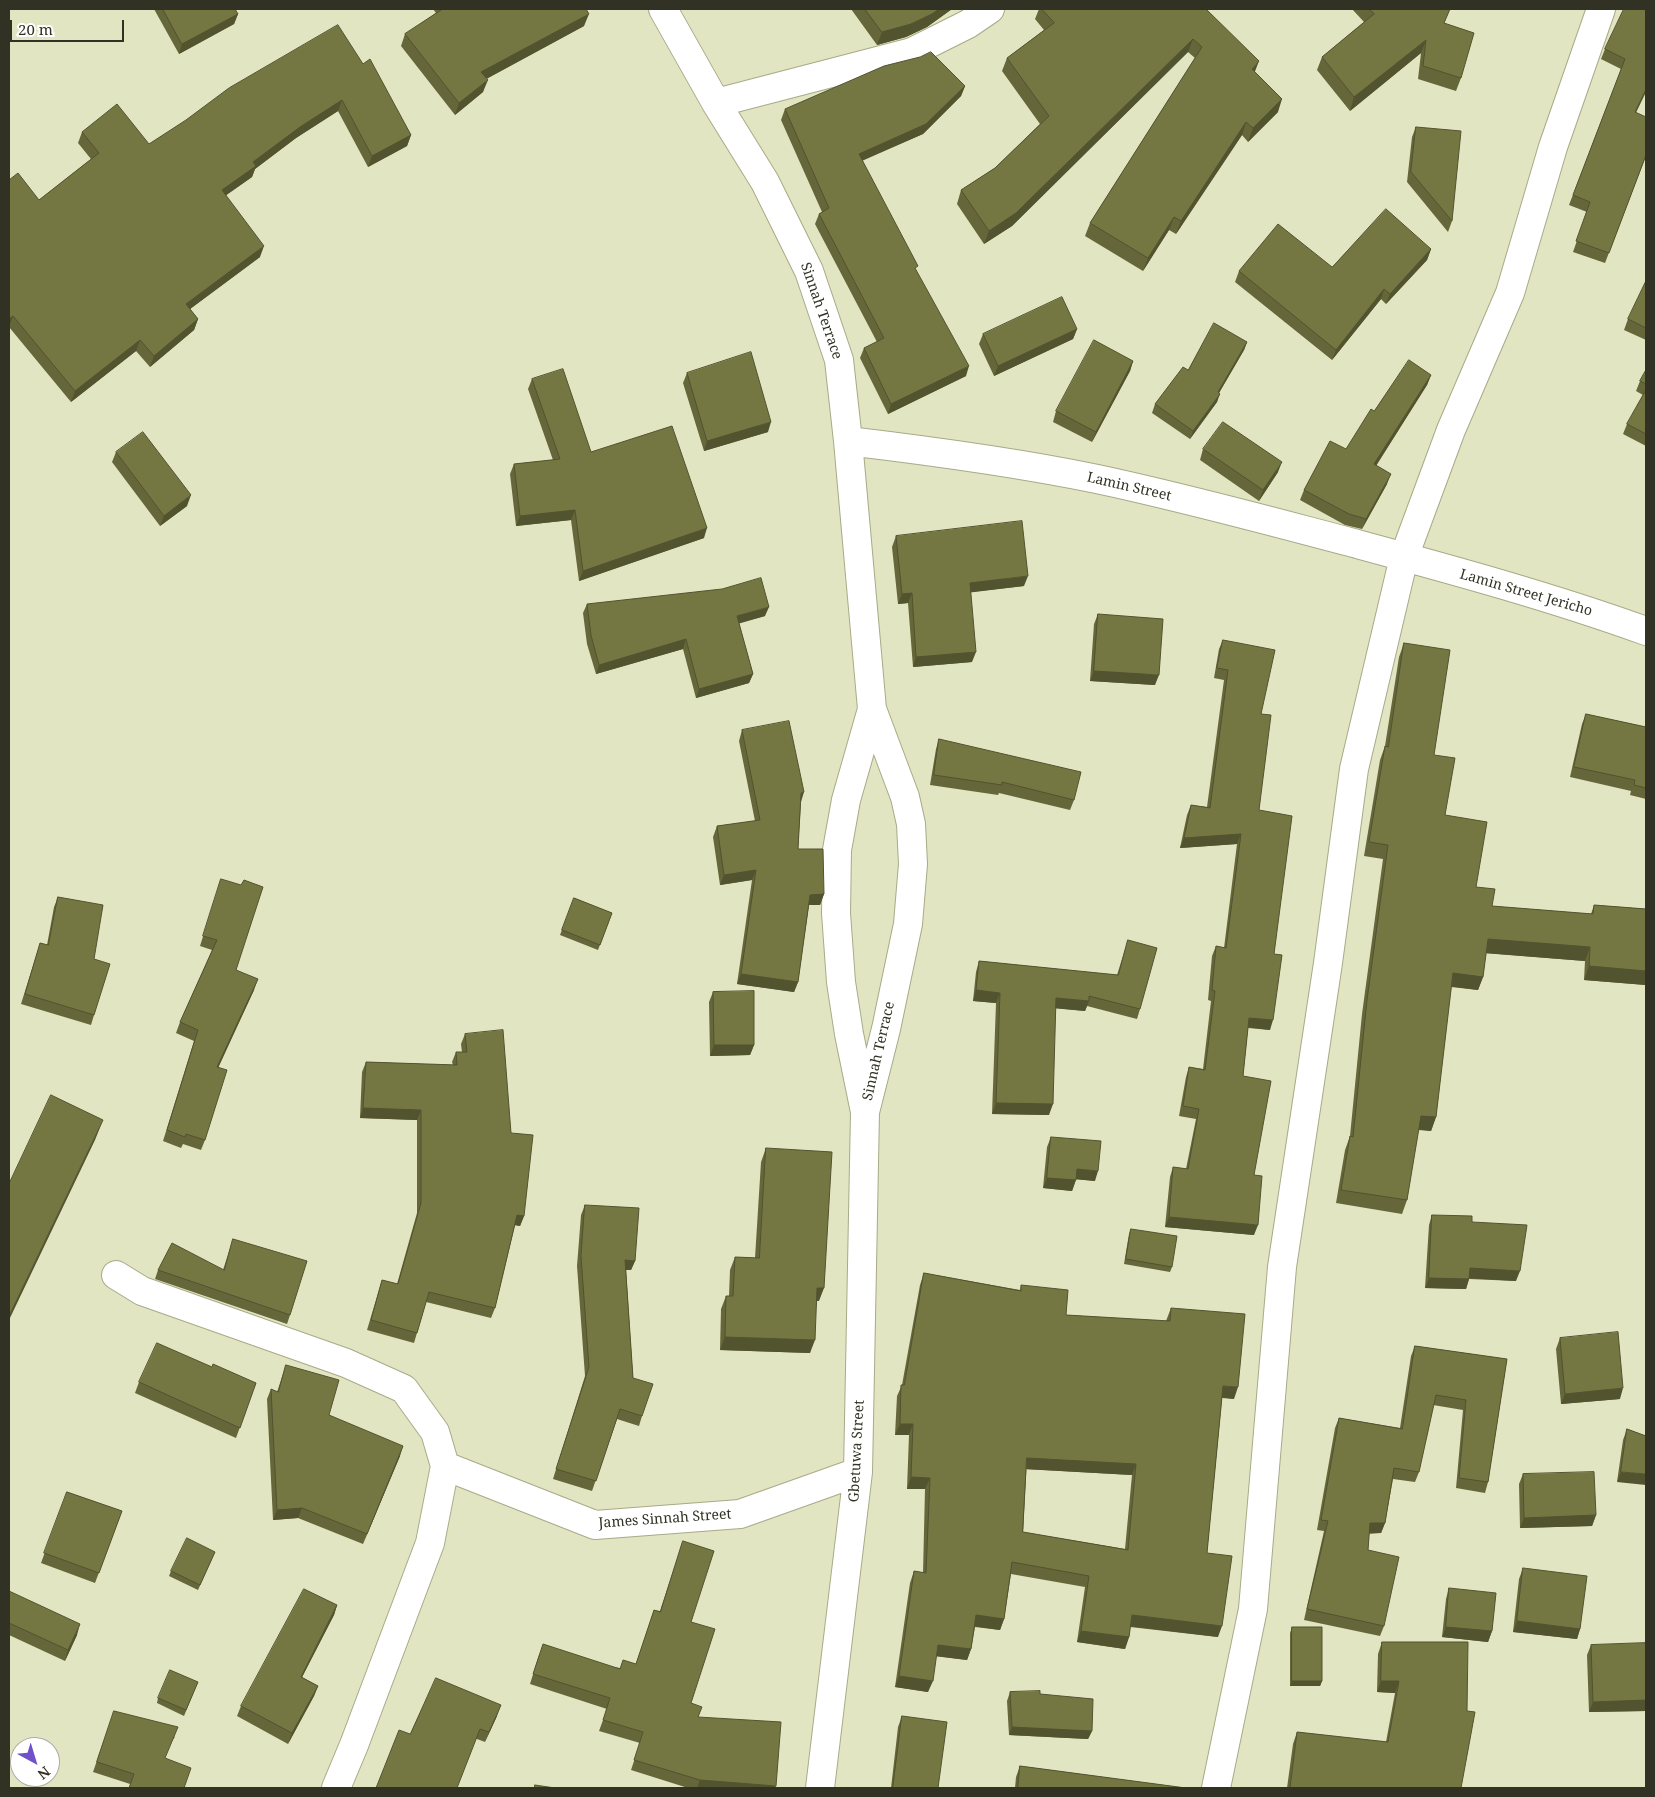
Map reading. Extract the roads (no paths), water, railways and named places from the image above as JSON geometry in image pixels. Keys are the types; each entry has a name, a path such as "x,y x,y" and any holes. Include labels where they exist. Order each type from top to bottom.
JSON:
{"street":[{"name":"Sinnah Terrace","path":"663,9 716,103 765,182 809,271 839,360 872,709 905,797 911,824 913,864 908,924 886,1029 865,1112"},
{"path":"716,103 912,52 968,24 990,9"},
{"path":"1216,1788 1253,1609 1282,1267 1354,769 1404,557 1451,430 1510,293 1553,147 1601,9"},
{"name":"Lamin Street","path":"848,441 971,456 1097,479 1219,507 1404,557"},
{"name":"Lamin Street Jericho","path":"1404,557 1594,612 1646,631"},
{"name":"Sinnah Terrace","path":"865,1112 849,1034 841,982 836,913 837,850 846,800 872,709"},
{"name":"Gbetuwa Street","path":"820,1788 858,1472 865,1112"},
{"path":"116,1275 142,1291 346,1363 404,1389 436,1432 445,1466 430,1543 336,1788"},
{"name":"James Sinnah Street","path":"445,1466 595,1525 740,1514 858,1472"}]}
